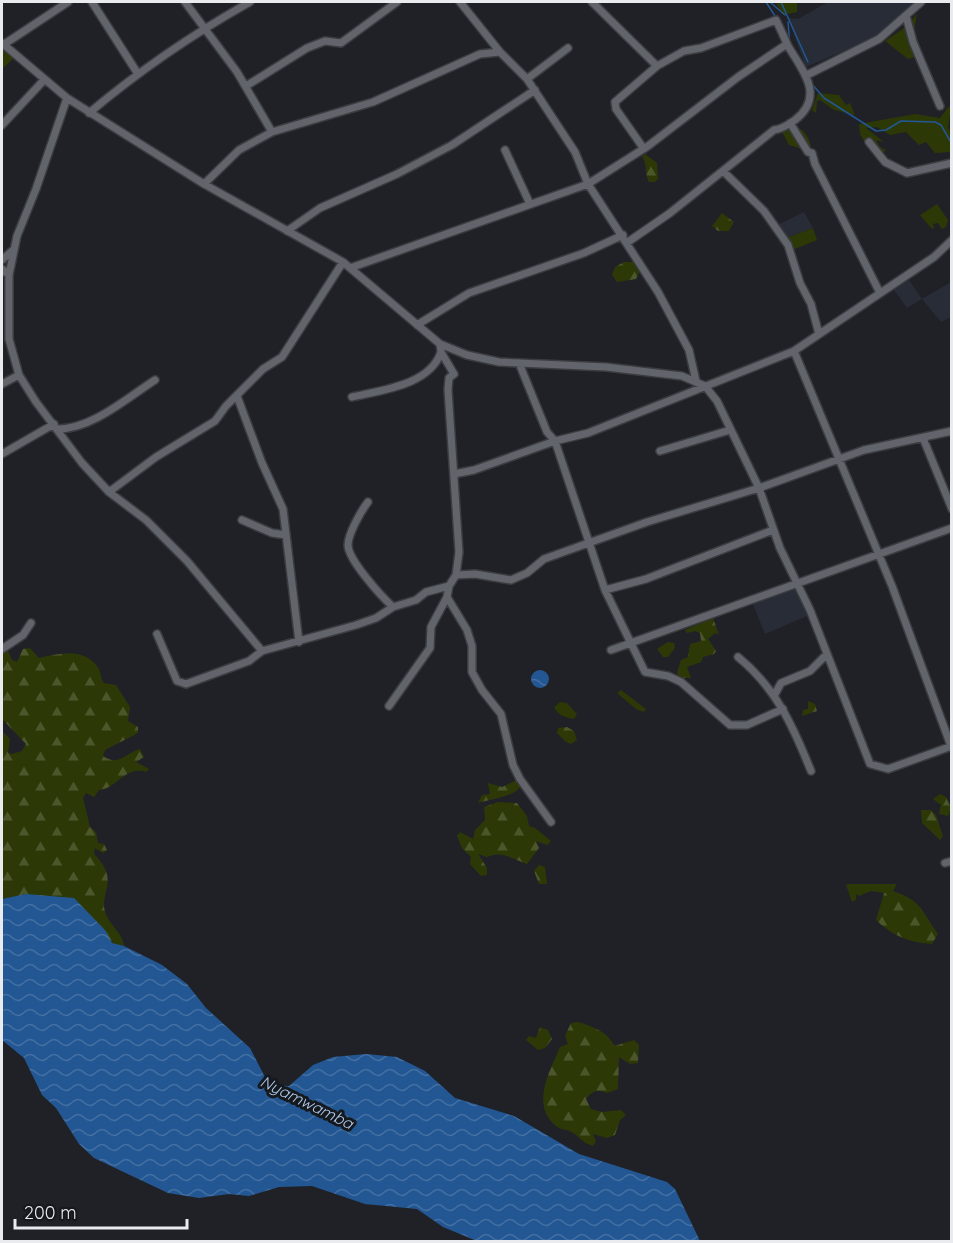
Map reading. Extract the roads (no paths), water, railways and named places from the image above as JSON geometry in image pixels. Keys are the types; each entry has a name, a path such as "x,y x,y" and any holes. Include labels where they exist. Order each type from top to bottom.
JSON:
{"street":[{"path":"68,2 2,44 66,98 89,113 204,184 343,262 440,344 484,359 606,367 682,376 705,386 717,401 759,488 773,530 798,584 870,764 888,769 951,746 921,660 838,459 820,408 794,351"},
{"path":"92,2 138,74"},
{"path":"185,2 246,86 272,132"},
{"path":"89,113 138,74 203,28 250,2"},
{"path":"246,86 314,45 325,41 341,43 397,2"},
{"path":"460,2 500,52 527,79 575,152 588,184 624,235 689,350 696,381"},
{"path":"592,2 657,66"},
{"path":"807,75 879,39 921,2"},
{"path":"906,16 913,42 940,106"},
{"path":"628,242 724,172 774,130 804,113 810,93 807,75 787,44 776,20 700,48 684,51 657,66 614,104 644,149"},
{"path":"350,268 588,184 644,149 738,77 787,44"},
{"path":"527,79 568,48"},
{"path":"204,184 239,150 272,132 373,102 480,54 500,52"},
{"path":"2,125 44,80"},
{"path":"286,231 320,208 397,174 452,145 535,90"},
{"path":"66,98 15,246 9,275 9,314 5,337 19,375 36,402 82,463 109,492 146,520 180,554 262,651"},
{"path":"790,123 808,152 812,153 819,172 880,293"},
{"path":"869,142 885,162 907,173 951,163"},
{"path":"505,150 530,204"},
{"path":"724,172 764,211 788,245 800,283 811,304 819,334"},
{"path":"417,325 469,293 584,253 624,235"},
{"path":"454,474 474,470 555,441 588,433 794,351 934,257 951,240"},
{"path":"2,260 9,256 15,246"},
{"path":"109,492 215,420 263,369 282,357 343,262"},
{"path":"2,269 9,275"},
{"path":"2,322 9,314"},
{"path":"352,398 413,380 438,362 441,352 440,344"},
{"path":"389,706 430,648 431,627 447,597 448,586 456,575 459,552 448,390 454,369 441,352"},
{"path":"519,363 548,432 555,441 605,590 645,672 668,676 681,682 730,725 747,725 783,709"},
{"path":"2,384 19,375"},
{"path":"2,454 56,426 70,429 96,417 155,380"},
{"path":"237,396 262,463 281,501 299,642"},
{"path":"660,452 730,430"},
{"path":"456,575 475,574 511,580 527,573 544,559 668,515 759,488 864,450 951,431"},
{"path":"923,438 951,509"},
{"path":"368,502 356,521 348,544 352,555 381,596 393,607"},
{"path":"242,520 272,533 286,535"},
{"path":"611,650 951,528"},
{"path":"605,590 646,579 773,530"},
{"path":"157,634 177,681 186,684 249,661 262,651 376,618 393,607 416,600 426,592 448,586"},
{"path":"447,597 467,630 472,646 472,672 482,690 501,714 513,765 520,779 551,822"},
{"path":"2,649 23,635 30,623"},
{"path":"775,694 782,683 810,671 827,654"},
{"path":"738,657 757,673 775,694 811,771"}],"water":[{"path":"540,670 546,673 549,679 546,685 540,688 534,685 531,679 534,673"},
{"name":"Nyamwamba","path":"26,894 74,898 105,930 112,943 124,946 162,965 187,984 206,1008 250,1048 269,1085 289,1086 313,1065 333,1057 366,1054 397,1057 425,1071 455,1098 514,1116 579,1154 667,1182 675,1189 700,1241 477,1241 443,1227 417,1209 365,1204 312,1186 279,1187 249,1196 229,1194 199,1198 168,1193 94,1158 79,1144 56,1108 42,1095 24,1058 2,1040 2,899"}],"waterway":[{"path":"766,2 775,16"},
{"path":"770,2 785,15"},
{"path":"781,2 808,62"},
{"path":"788,22 790,46"},
{"path":"812,84 824,98 876,131 886,130 901,121 935,122 941,125 952,144"}]}
